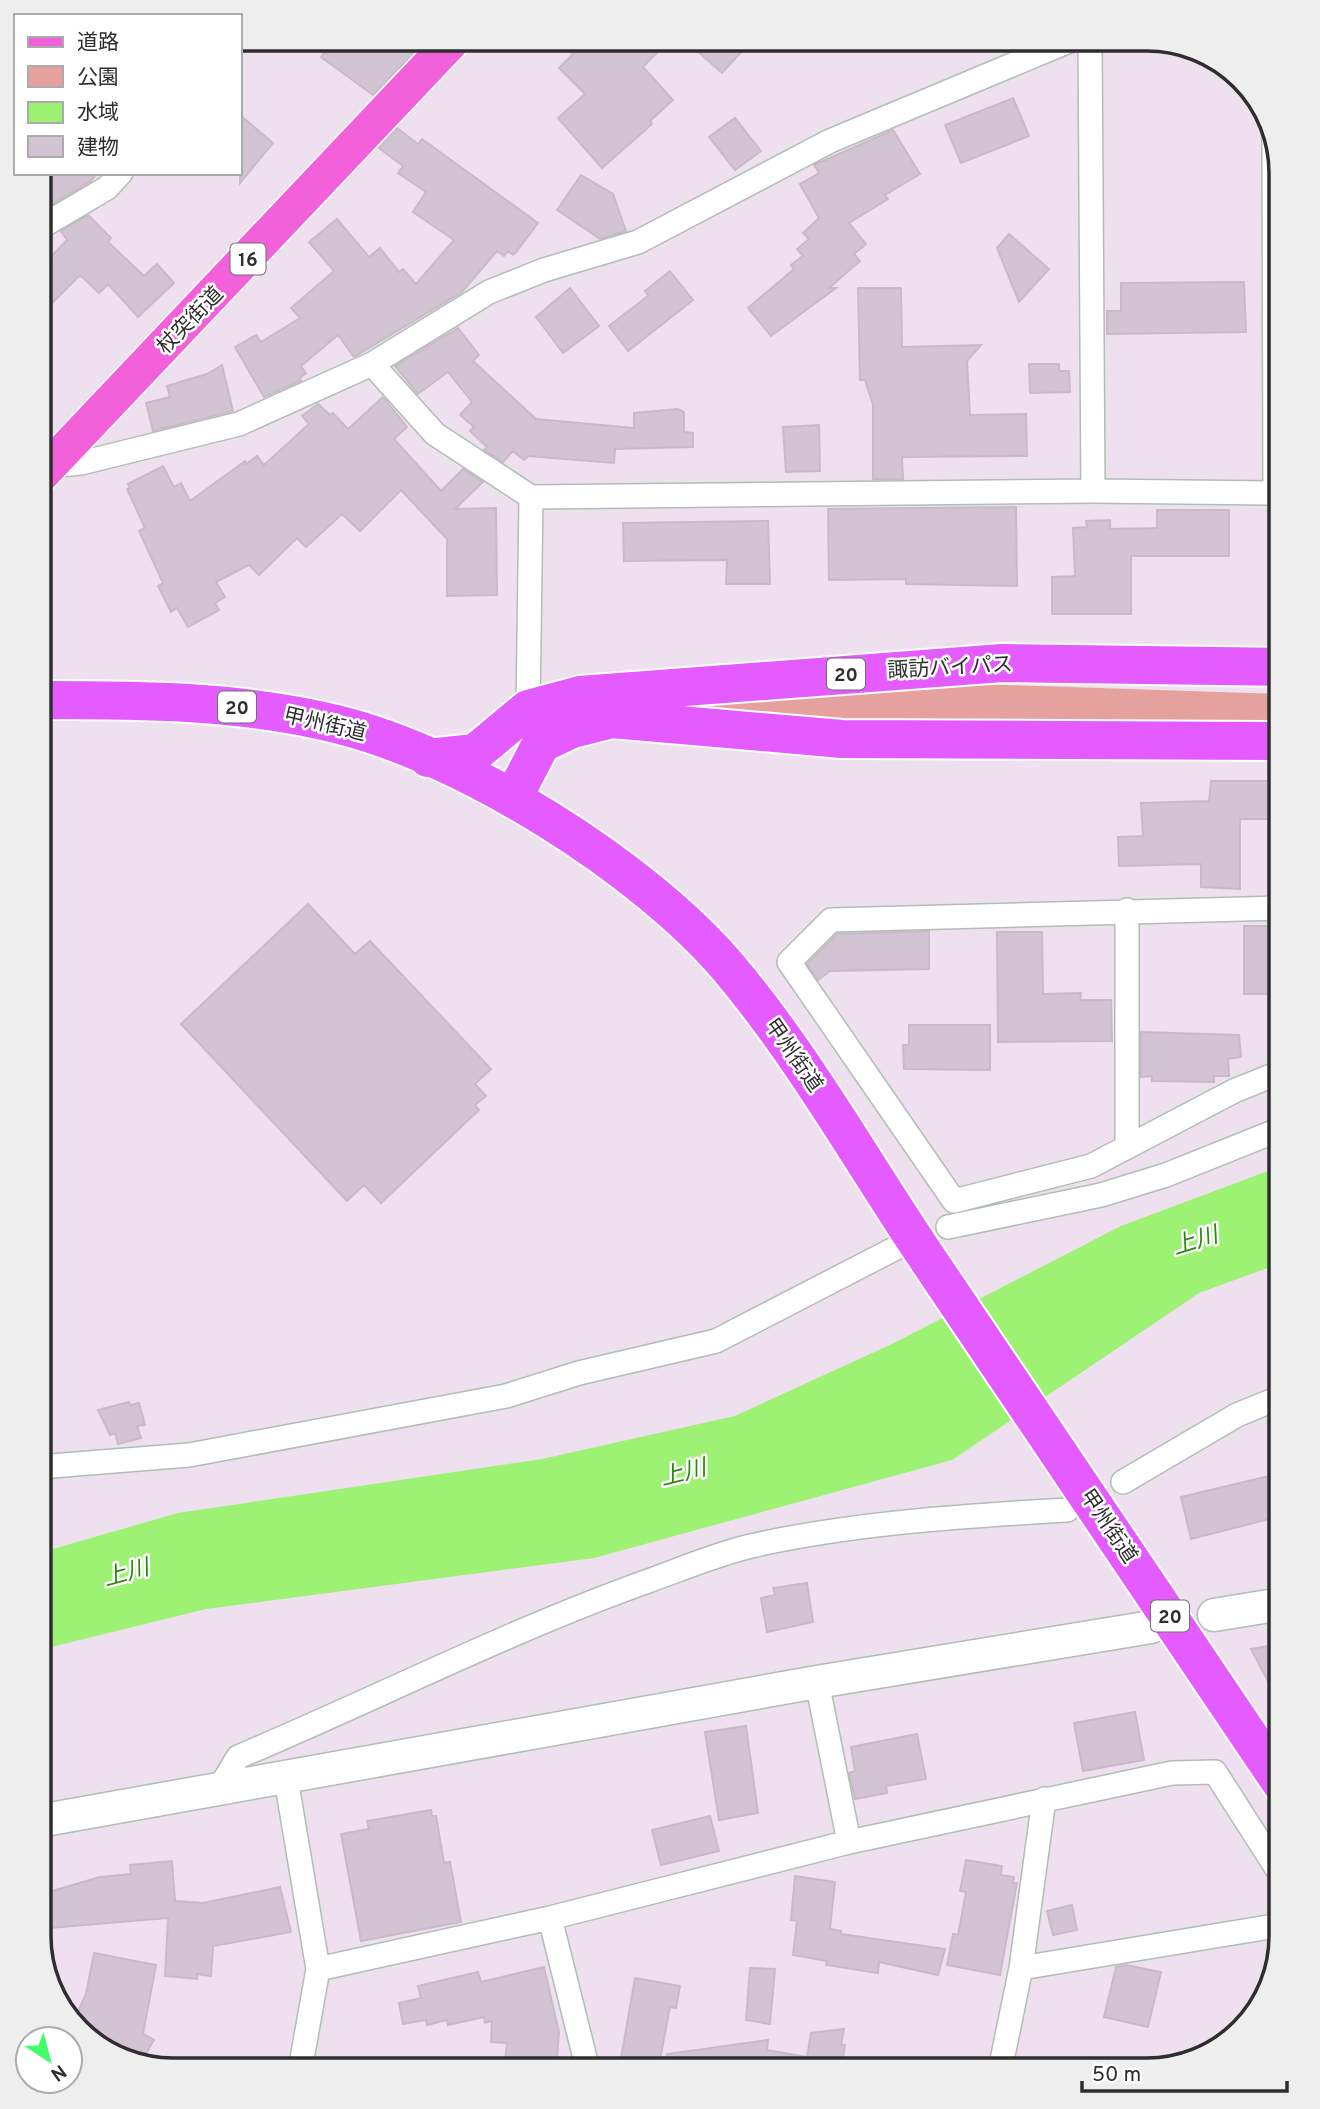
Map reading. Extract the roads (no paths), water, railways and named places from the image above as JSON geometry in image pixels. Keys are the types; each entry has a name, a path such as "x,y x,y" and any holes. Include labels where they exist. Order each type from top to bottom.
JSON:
{"highway":[{"name":"諏訪バイパス","path":"428,758 475,752 528,709 580,695 1002,663 1269,667"},
{"name":"甲州街道","path":"51,700 167,700 264,710 337,724 391,740 513,798 635,881 725,964 816,1083 1269,1764"},
{"path":"513,798 541,744 572,729 612,719 842,739 1269,741"}],"main road":[{"name":"杖突街道","path":"51,465 443,51"}],"street":[{"path":"51,470 239,424 372,364 489,292 544,270 638,242 830,141 1045,51"},
{"path":"1090,51 1093,491"},
{"path":"51,221 107,188 119,175"},
{"path":"372,364 435,434 531,497 1093,491 1269,493"},
{"path":"528,709 531,497"},
{"path":"1269,908 831,920 789,962 954,1201 1091,1166 1234,1091 1269,1077"},
{"path":"1127,910 1127,1146"},
{"path":"51,1466 189,1455 506,1396 579,1373 716,1341 921,1242 1166,1175 1269,1134"},
{"path":"1123,1482 1237,1415 1269,1402"},
{"path":"219,1789 238,1758 586,1604 692,1565 751,1546 854,1530 989,1514 1067,1510"},
{"path":"1214,1615 1269,1606"},
{"path":"51,1819 286,1779 817,1682 1151,1627"},
{"path":"817,1682 849,1842"},
{"path":"318,1969 550,1918 849,1842 1172,1773 1215,1772 1269,1855"},
{"path":"286,1779 318,1969 302,2058"},
{"path":"1002,2058 1021,1968 1044,1799"},
{"path":"550,1918 585,2058"},
{"path":"1021,1968 1269,1927"}],"water":[{"name":"上川","path":"1269,1170 1269,1267 1199,1293 952,1460 594,1558 206,1609 51,1647 51,1550 178,1513 542,1459 735,1416 894,1343 1121,1226"}]}
